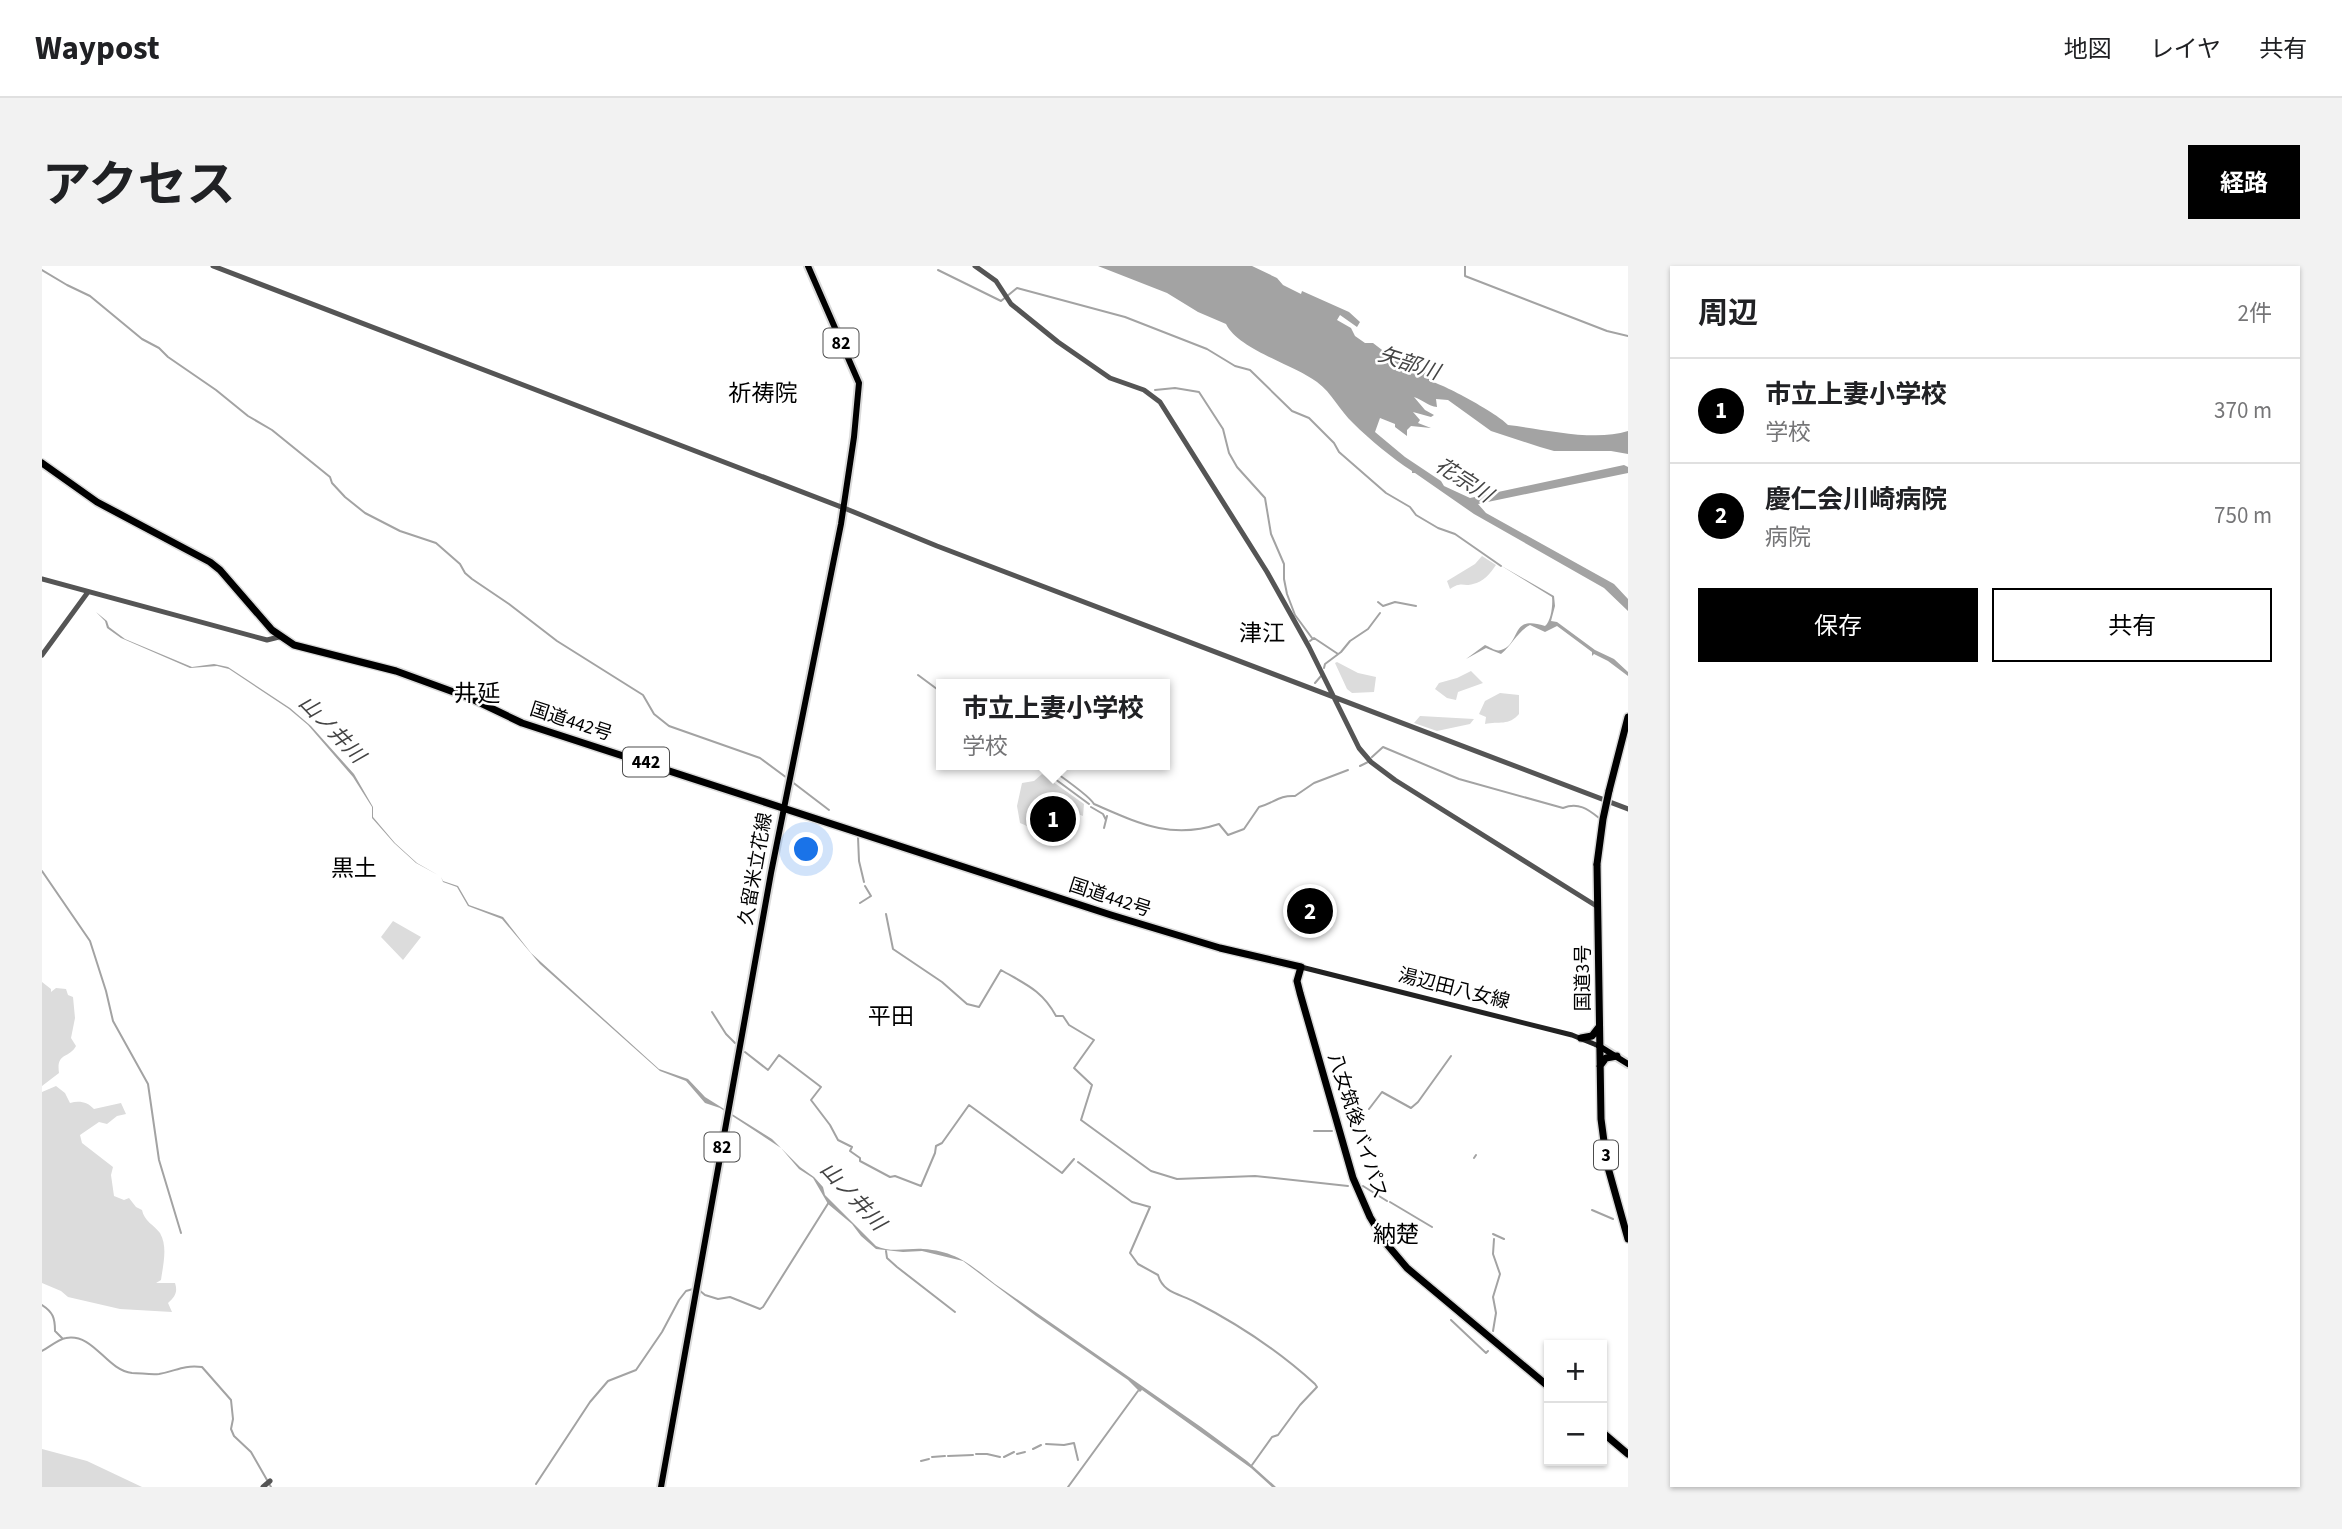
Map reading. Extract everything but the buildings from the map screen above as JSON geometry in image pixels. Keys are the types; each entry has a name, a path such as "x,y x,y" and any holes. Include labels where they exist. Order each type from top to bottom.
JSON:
{"highway":[{"name":"国道442号","path":"42,463 97,502 210,562 279,637 306,649 396,671 470,698 522,723 1180,937 1301,967"},
{"name":"国道3号","path":"1628,717 1602,819 1598,864 1601,1119 1607,1164 1628,1239"},
{"name":"八女筑後バイパス","path":"1301,967 1297,981 1353,1178 1380,1233 1408,1268 1544,1383"},
{"path":"1580,1038 1592,1036 1599,1027"},
{"path":"1599,1067 1606,1058 1616,1056"},
{"path":"1607,1436 1628,1454"}],"main road":[{"name":"久留米立花線","path":"661,1487 783,808 817,653 844,508 854,437 859,383 808,266"},
{"name":"湯辺田八女線","path":"1301,967 1580,1038 1599,1046"},
{"path":"1599,1046 1628,1064"}],"street":[{"path":"213,266 1628,809"},
{"path":"975,266 996,281 1011,304 1058,342 1110,378 1144,390 1160,402 1267,572 1309,647 1359,748 1370,760 1405,786 1598,907"},
{"path":"42,579 267,639 279,637"},
{"path":"42,655 88,592"},
{"path":"263,1487 270,1480"}],"shaded area":[{"path":"1482,556 1496,565 1489,574 1477,583 1457,585 1450,589 1447,581 1475,564"},
{"path":"1335,663 1358,673 1376,677 1374,692 1352,693 1347,689"},
{"path":"1471,671 1483,683 1458,692 1456,700 1447,698 1435,689 1439,683"},
{"path":"1500,693 1519,695 1519,714 1508,722 1485,724 1486,717 1479,714 1485,701"},
{"path":"1420,716 1474,719 1470,724 1437,731 1414,723"},
{"path":"1042,774 1084,804 1083,816 1072,812 1060,840 1020,823 1017,806 1022,783 1034,781"},
{"path":"393,921 421,937 403,960 381,937"},
{"path":"42,982 51,992 56,988 66,989 68,995 73,997 75,1018 71,1038 76,1046 59,1062 59,1073 42,1086"},
{"path":"56,1086 65,1093 70,1103 83,1102 94,1109 121,1103 126,1114 117,1116 107,1124 99,1122 80,1135 82,1143 113,1167 111,1175 114,1196 124,1200 129,1198 160,1233 164,1256 161,1280 156,1283 175,1283 175,1294 168,1303 172,1312 120,1309 68,1297 42,1283 42,1092"},
{"path":"42,1449 87,1461 142,1487 42,1487"}],"water":[{"name":"矢部川","path":"1098,266 1252,266 1301,294 1302,291 1349,312 1360,322 1357,327 1340,315 1337,320 1351,328 1355,336 1409,362 1410,368 1429,370 1429,381 1470,400 1508,425 1585,435 1628,431 1628,454 1611,451 1554,451 1491,431 1448,400 1436,399 1437,407 1414,397 1425,410 1434,415 1431,417 1413,412 1420,420 1418,423 1431,428 1411,426 1407,430 1407,436 1395,427 1395,424 1380,418 1375,432 1444,486 1470,498 1624,465 1628,467 1628,473 1478,504 1486,513 1614,584 1628,599 1628,611 1604,588 1474,514 1412,473 1348,418 1317,382 1254,349 1232,333 1226,324 1198,312 1167,293"},
{"path":"1500,565 1554,596 1555,606 1551,621 1557,622 1595,650 1614,659 1628,672 1628,676 1608,661 1594,654 1592,656 1592,652 1557,626 1545,632 1530,625 1501,654 1486,648 1466,659 1485,645 1501,650 1512,642 1521,627 1534,623 1545,626 1549,620 1552,597"},
{"path":"96,612 107,621 109,627 125,639 192,667 214,664 228,667 290,708 311,726 354,774 373,807 373,817 395,843 417,863 438,875 416,863 394,843 372,818 372,807 353,777 308,725 289,709 229,669 217,666 190,668 121,638 107,628 105,621"},
{"path":"441,877 443,881 458,886 469,905 503,917 531,953 659,1069 688,1079 705,1097 772,1139 781,1148 720,1108 705,1103 686,1081 660,1071 540,964 502,919 468,906 457,887 443,882"},
{"path":"781,1148 814,1177 823,1187 825,1195 876,1246 893,1250 935,1250 962,1260 1201,1427 1247,1461 1276,1487 1272,1487 1251,1468 1142,1390 1140,1392 1128,1380 963,1261 922,1251 903,1252 876,1249 828,1204 813,1178 799,1169"}],"waterway":[{"path":"1465,266 1465,276 1607,331 1628,336"},
{"path":"42,270 90,296 142,339 159,348 248,416 272,430 330,477 345,497 365,513 400,531 436,543 460,564 472,579 557,641 643,695 654,714 669,726 760,758 787,778"},
{"path":"938,270 1001,301 1017,288 1125,317 1207,349 1235,366 1250,370 1292,411 1309,418 1334,443 1339,452 1386,493 1410,507 1416,515 1455,534 1501,566"},
{"path":"1155,390 1175,388 1199,392 1223,429 1229,453 1237,467 1265,498 1271,534 1284,564 1287,594 1295,615 1312,638"},
{"path":"1378,602 1383,606 1395,602 1416,606"},
{"path":"1324,668 1350,641 1368,629 1380,613"},
{"path":"1310,641 1314,638 1338,654"},
{"path":"918,675 936,688"},
{"path":"1315,683 1321,676"},
{"path":"1372,757 1383,747 1459,779 1563,808 1582,807 1599,818"},
{"path":"1360,766 1368,762"},
{"path":"1043,770 1089,804"},
{"path":"1052,770 1094,804 1140,823 1170,830 1202,829 1219,824 1228,835 1244,829 1259,807 1281,798 1295,796 1314,783 1348,770"},
{"path":"791,781 829,810"},
{"path":"1091,807 1103,814 1106,820"},
{"path":"1104,828 1107,816"},
{"path":"858,837 859,861 864,882"},
{"path":"42,871 90,941 113,1021 148,1084 159,1160 181,1233"},
{"path":"860,903 871,896 865,886"},
{"path":"886,914 893,949 942,982 967,1004 979,1007 1001,970 1032,988 1056,1016 1063,1016 1069,1025 1094,1040 1074,1068 1092,1085 1081,1120 1151,1171 1177,1179 1255,1176 1348,1186"},
{"path":"712,1012 735,1043"},
{"path":"745,1052 768,1070 779,1055 821,1087 811,1100 838,1140 852,1147 850,1151 860,1158 860,1161 890,1177 895,1176 921,1186 936,1146 942,1143 969,1105 1062,1173 1074,1159"},
{"path":"1369,1109 1382,1092 1411,1108 1451,1056"},
{"path":"1314,1131 1332,1131"},
{"path":"1078,1162 1132,1202 1150,1207 1130,1253 1138,1264 1158,1275 1168,1289 1258,1339 1317,1387 1278,1435 1272,1437 1252,1465"},
{"path":"1363,1186 1387,1201"},
{"name":"山ノ井川","path":"699,1290 718,1299 730,1297 760,1309 763,1307 829,1202"},
{"path":"1390,1202 1432,1227"},
{"path":"1592,1210 1613,1219"},
{"path":"1493,1234 1504,1239"},
{"path":"1493,1331 1496,1313 1493,1297 1500,1274 1493,1254 1494,1239"},
{"path":"886,1251 887,1258 897,1267 955,1312"},
{"path":"536,1484 590,1402 608,1381 636,1370 662,1332 679,1300 686,1291 693,1289"},
{"path":"42,1305 51,1313 55,1331 62,1338"},
{"path":"1451,1320 1486,1353 1488,1351"},
{"path":"42,1351 57,1341 76,1338 92,1346 115,1366 132,1373 159,1374 202,1367 231,1400 231,1429 234,1436 251,1452 271,1487"},
{"path":"1068,1487 1138,1391"},
{"path":"1046,1444 1074,1443 1078,1460"},
{"path":"1033,1449 1041,1445"},
{"path":"1004,1457 1014,1452"},
{"path":"1017,1454 1025,1452"},
{"path":"976,1454 1000,1457"},
{"path":"948,1456 973,1455"},
{"path":"932,1457 945,1456"},
{"path":"921,1461 929,1459"}],"place":[{"name":"市立上妻小学校","path":"1053,819"},
{"name":"慶仁会川崎病院","path":"1310,911"}],"district":[{"name":"祈祷院","path":"763,393"},
{"name":"津江","path":"1262,633"},
{"name":"井延","path":"477,693"},
{"name":"黒土","path":"354,868"},
{"name":"平田","path":"891,1016"},
{"name":"納楚","path":"1396,1234"}],"water label":[{"name":"花宗川","path":"1464,480"}]}
